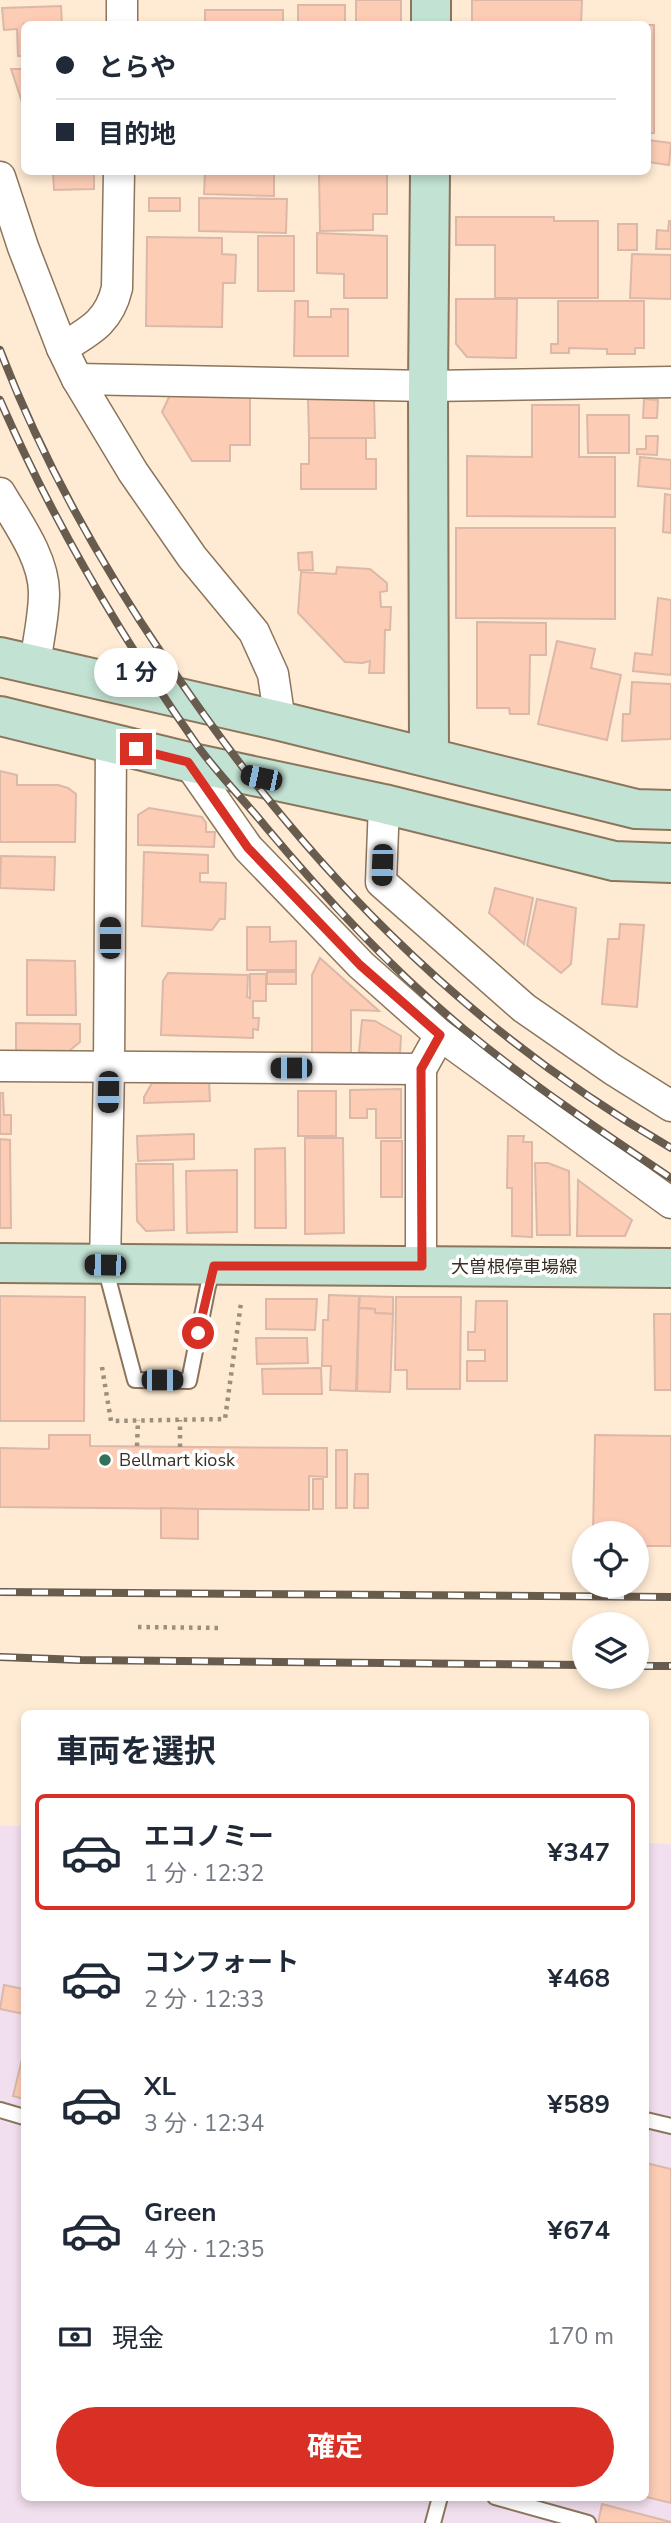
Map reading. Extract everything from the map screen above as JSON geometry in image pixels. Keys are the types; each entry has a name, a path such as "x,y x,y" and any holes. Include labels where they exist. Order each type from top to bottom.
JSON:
{"street":[{"path":"122,0 122,21"},
{"path":"431,0 431,21"},
{"path":"62,348 96,327 113,305 117,288 119,175"},
{"path":"429,757 430,175"},
{"path":"0,177 23,247 62,348 77,379 133,472 192,557 254,632 273,674 280,721"},
{"path":"77,379 428,386 671,382"},
{"path":"0,493 32,550 41,571 44,592 17,661 280,721 636,809 671,810"},
{"path":"0,716 188,762 384,804 614,862 671,863"},
{"path":"105,1265 111,742"},
{"path":"188,762 248,848 360,965 440,1035 671,1203"},
{"path":"384,804 381,882 524,1008 671,1106"},
{"path":"422,1266 421,1069 440,1035"},
{"path":"0,1066 421,1069"},
{"name":"大曽根停車場線","path":"0,1263 671,1268"}],"lane":[{"path":"105,1265 135,1380 189,1381 214,1266"},
{"path":"0,2110 21,2116"},
{"path":"649,2121 671,2126"},
{"path":"433,2523 439,2501"},
{"path":"509,2501 589,2523"}],"path":[{"path":"137,1446 138,1420"},
{"path":"180,1420 180,1447"},
{"path":"138,1627 222,1628"}],"shaded area":[{"path":"0,1826 21,1826 21,2501 649,2501 649,1843 671,1844 671,2523 0,2523"}],"building":[{"path":"356,0 401,0 401,21 356,21"},
{"path":"472,0 582,0 581,21 472,21"},
{"path":"298,5 345,5 345,21 298,21"},
{"path":"61,6 62,21 21,21 21,56 18,56 17,29 4,30 2,8"},
{"path":"205,10 283,10 283,21 205,21"},
{"path":"651,25 654,25 654,133 651,133"},
{"path":"11,69 21,69 21,99"},
{"path":"651,140 671,143 669,165 651,162"},
{"path":"53,175 94,175 94,189 54,190"},
{"path":"205,175 274,175 274,196 204,194"},
{"path":"319,175 387,175 387,214 373,214 373,230 320,231"},
{"path":"149,198 180,198 180,211 149,211"},
{"path":"199,198 287,199 286,233 199,231"},
{"path":"456,217 554,217 554,221 598,221 598,298 495,298 495,245 456,245"},
{"path":"669,221 671,249 656,249 657,230 668,231"},
{"path":"618,224 637,224 637,250 618,250"},
{"path":"317,233 387,236 387,298 344,298 344,274 317,273"},
{"path":"258,236 294,236 294,291 258,291"},
{"path":"147,237 222,238 222,254 236,255 235,283 223,283 222,327 146,326"},
{"path":"632,254 671,255 671,299 630,298"},
{"path":"456,299 517,299 516,358 467,357 456,344"},
{"path":"295,301 308,301 308,317 331,317 331,309 348,309 348,356 294,356"},
{"path":"558,301 644,301 644,348 635,348 635,354 607,354 607,349 569,348 569,353 551,353 551,344 558,344"},
{"path":"170,395 250,396 250,445 230,445 230,461 192,461 162,412"},
{"path":"374,398 375,438 309,438 308,399"},
{"path":"644,399 658,400 657,418 643,418"},
{"path":"532,405 579,405 579,457 615,457 615,517 467,516 467,456 532,457"},
{"path":"587,415 629,415 629,453 588,453"},
{"path":"646,436 658,436 657,455 637,454 637,449 646,449"},
{"path":"309,438 366,438 366,459 376,459 376,489 301,489 301,464 309,464"},
{"path":"640,457 671,460 671,489 638,486"},
{"path":"665,494 671,495 671,533 663,532"},
{"path":"456,528 615,528 615,619 456,618"},
{"path":"312,552 313,570 299,570 298,553"},
{"path":"337,567 370,569 387,583 387,591 380,592 381,607 391,607 390,630 385,630 384,673 369,673 370,661 345,662 298,613 301,572 336,574"},
{"path":"658,598 671,600 671,675 633,671 635,653 652,655"},
{"path":"477,622 546,623 546,655 530,655 529,714 510,714 509,708 477,708"},
{"path":"557,641 595,649 591,668 621,675 607,740 538,724"},
{"path":"632,682 671,684 671,739 622,741 623,714 630,714"},
{"path":"0,771 17,775 17,785 58,785 76,794 75,842 0,842"},
{"path":"149,808 202,817 206,823 206,832 215,832 214,847 138,845 138,815"},
{"path":"144,852 208,855 208,873 200,873 200,882 226,883 225,919 220,919 212,930 142,926"},
{"path":"1,856 55,857 54,890 0,888"},
{"path":"495,888 533,898 524,944 489,913"},
{"path":"537,899 576,908 571,964 561,973 527,945"},
{"path":"620,924 644,925 637,1007 602,1004 608,939 619,939"},
{"path":"247,927 270,927 270,942 296,941 296,970 247,970"},
{"path":"320,958 379,1011 351,1010 351,1054 312,1054 312,975"},
{"path":"27,960 75,961 76,1015 27,1015"},
{"path":"267,972 296,972 296,984 267,984"},
{"path":"168,973 248,975 247,997 250,998 250,974 266,974 266,1001 253,1001 253,1018 259,1018 258,1030 253,1029 253,1038 161,1035 163,981"},
{"path":"362,1020 375,1021 401,1036 400,1055 359,1052"},
{"path":"16,1023 80,1024 80,1042 69,1051 16,1052"},
{"path":"209,1082 210,1101 144,1103 144,1097 152,1083"},
{"path":"401,1089 401,1138 376,1138 376,1109 367,1109 367,1118 350,1118 350,1090"},
{"path":"298,1091 336,1091 336,1136 298,1136"},
{"path":"0,1093 3,1093 4,1115 11,1115 11,1134 0,1134"},
{"path":"194,1134 194,1159 138,1161 137,1136"},
{"path":"508,1136 524,1136 523,1142 532,1142 532,1237 512,1236 512,1188 507,1188"},
{"path":"305,1138 343,1138 344,1233 305,1234"},
{"path":"0,1139 10,1140 11,1228 0,1228"},
{"path":"381,1141 402,1141 402,1197 381,1197"},
{"path":"285,1148 286,1228 255,1228 255,1149"},
{"path":"535,1163 548,1163 569,1171 570,1235 537,1235"},
{"path":"136,1164 173,1164 174,1230 146,1231 137,1221"},
{"path":"237,1170 237,1232 187,1233 186,1171"},
{"path":"578,1180 632,1220 625,1236 577,1236"},
{"path":"329,1295 359,1296 356,1391 330,1390 331,1366 322,1366 323,1320 328,1320"},
{"path":"0,1296 85,1297 84,1421 0,1421"},
{"path":"360,1296 393,1297 393,1314 375,1313 375,1309 359,1308"},
{"path":"396,1297 461,1297 460,1389 407,1389 407,1370 395,1370"},
{"path":"266,1299 317,1299 315,1330 266,1329"},
{"path":"476,1301 507,1301 507,1381 467,1381 467,1361 485,1361 485,1350 468,1350 468,1332 475,1332"},
{"path":"359,1308 375,1309 375,1313 393,1314 390,1392 357,1391"},
{"path":"654,1314 671,1314 671,1390 655,1390"},
{"path":"256,1338 307,1338 308,1363 257,1364"},
{"path":"321,1368 322,1394 263,1394 262,1369"},
{"path":"49,1435 90,1435 90,1446 327,1448 327,1477 309,1476 309,1510 0,1507 0,1448 49,1449"},
{"path":"595,1435 671,1436 671,1546 649,1546 649,1521 593,1521"},
{"path":"336,1450 347,1450 347,1508 336,1508"},
{"path":"355,1474 368,1474 368,1508 354,1508"},
{"path":"313,1479 323,1479 323,1509 313,1509"},
{"path":"161,1508 198,1509 198,1539 161,1538"},
{"path":"4,1985 21,1988 21,2013 0,2009"},
{"path":"21,2063 21,2098 13,2096"},
{"path":"649,2164 671,2169 671,2503 649,2498"},
{"path":"602,2504 671,2522 671,2523 598,2523"}],"railway":[{"path":"0,350 34,431 74,510 118,586 218,734 272,804 329,871 390,934 453,993 521,1048 594,1100 671,1148"},
{"path":"0,400 42,490 142,663 205,755 288,853 385,958 465,1030 566,1107 671,1178"},
{"path":"0,1592 671,1597"},
{"path":"0,1657 572,1665"},
{"path":"649,1666 671,1666"}],"place":[{"name":"Bellmart kiosk","path":"105,1460"}],"route":[{"path":"136,749 188,762 248,848 360,965 440,1035 421,1069 422,1266 214,1266 198,1333"}]}
